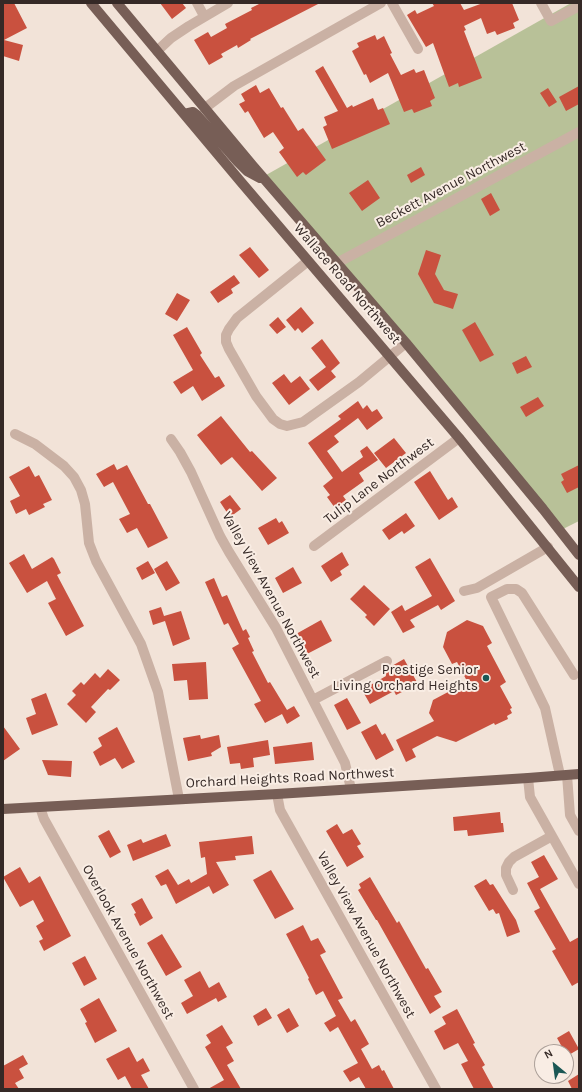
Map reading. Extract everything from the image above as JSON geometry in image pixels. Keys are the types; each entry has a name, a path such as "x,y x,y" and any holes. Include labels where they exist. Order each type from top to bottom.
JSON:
{"main road":[{"name":"Wallace Road Northwest","path":"91,3 308,261 391,356 548,547 579,587"},
{"name":"Wallace Road Northwest","path":"117,3 268,183 406,343 579,555"},
{"path":"184,114 190,112 195,113 237,161 248,171 268,183"},
{"name":"Orchard Heights Road Northwest","path":"3,809 277,794 579,774"}],"street":[{"path":"197,3 204,16"},
{"path":"158,51 171,38 204,16 228,3"},
{"path":"205,108 234,86 381,3"},
{"path":"392,3 418,49"},
{"path":"542,3 552,21 579,6"},
{"name":"Beckett Avenue Northwest","path":"337,263 579,132"},
{"path":"308,261 237,318 226,335 226,342 229,349 256,396 273,419 280,424 287,426 303,422 359,382 406,343"},
{"path":"15,434 35,444 64,466 74,477 80,490 85,504 89,543 141,644 158,692 179,799"},
{"name":"Tulip Lane Northwest","path":"314,546 459,438"},
{"name":"Valley View Avenue Northwest","path":"171,440 180,452 191,472 229,552 276,628 345,763 351,789"},
{"path":"464,591 477,588 548,547"},
{"path":"574,675 522,593 516,589 507,589 491,598 545,708 564,775 570,812 575,818 579,831"},
{"path":"313,700 387,661"},
{"path":"528,778 530,797 579,884"},
{"name":"Valley View Avenue Northwest","path":"277,794 280,810 436,1089"},
{"name":"Overlook Avenue Northwest","path":"40,807 44,819 194,1089"},
{"path":"513,890 506,875 506,868 509,862 514,856 552,836"}],"green space":[{"path":"571,3 579,3 579,521 563,529 259,179"}],"building":[{"path":"3,3 14,3 27,28 4,40 23,45 19,61 3,56"},
{"path":"160,3 182,3 186,8 172,19"},
{"path":"261,3 320,3 250,39 251,40 238,48 237,45 221,54 223,57 209,65 194,40 208,32 211,37 227,28 225,24 252,10 251,8"},
{"path":"432,3 460,3 464,10 483,3 512,3 519,20 513,23 515,28 497,35 495,31 487,34 481,18 464,26 466,30 464,31 482,78 459,87 458,83 449,87 433,43 426,47 407,15 415,10 417,14 434,6"},
{"path":"375,35 377,40 384,36 392,53 390,54 401,75 414,69 416,73 424,70 435,98 430,101 432,106 414,113 412,109 404,112 388,73 370,83 366,74 364,75 352,51 359,47 357,43"},
{"path":"323,66 347,108 352,105 353,107 373,98 378,110 383,108 390,124 332,149 323,127 327,125 324,117 338,111 315,71"},
{"path":"256,85 260,93 269,88 281,108 283,107 298,131 303,128 326,160 306,175 303,172 297,177 279,152 284,148 273,132 264,138 248,111 245,113 239,104 245,101 241,94"},
{"path":"579,86 579,104 566,111 559,97"},
{"path":"548,88 557,102 549,107 540,93"},
{"path":"421,167 425,175 411,183 407,175"},
{"path":"368,180 380,198 362,211 349,193"},
{"path":"491,193 500,210 490,216 481,199"},
{"path":"250,247 269,270 259,278 239,255"},
{"path":"426,250 441,255 435,274 444,290 458,294 453,309 434,303 418,274"},
{"path":"234,275 240,283 231,289 233,293 218,303 210,292"},
{"path":"177,293 190,300 177,321 165,314"},
{"path":"301,307 314,323 302,333 298,328 295,331 286,320"},
{"path":"278,317 286,327 277,334 269,325"},
{"path":"475,322 494,355 480,362 462,330"},
{"path":"187,327 202,353 200,355 215,378 219,376 225,386 202,401 193,386 181,394 173,382 193,370 173,335"},
{"path":"322,339 340,363 331,371 336,377 318,391 309,380 326,367 311,348"},
{"path":"526,356 532,367 517,374 512,363"},
{"path":"284,374 291,383 300,376 310,389 289,405 272,383"},
{"path":"538,397 544,406 526,417 520,407"},
{"path":"358,401 363,409 367,405 372,412 377,409 383,418 367,430 358,418 334,436 339,442 327,451 342,472 363,457 360,451 367,446 378,460 359,473 364,481 343,496 346,500 335,508 327,497 330,495 323,486 333,478 308,443 341,419 338,416"},
{"path":"221,416 250,452 252,451 277,478 262,491 232,457 221,465 197,435"},
{"path":"394,438 406,453 386,468 374,453"},
{"path":"114,464 117,470 127,465 168,538 148,548 137,528 127,533 119,519 130,514 113,482 104,487 96,474"},
{"path":"579,465 579,487 567,493 561,482 564,480 561,474"},
{"path":"29,466 35,477 39,475 52,500 43,504 45,507 29,515 26,509 16,514 10,501 20,496 9,477"},
{"path":"430,471 448,500 452,497 458,507 439,520 414,482"},
{"path":"230,495 241,509 230,517 220,502"},
{"path":"406,513 415,526 404,534 402,531 389,540 382,530"},
{"path":"276,518 279,523 282,521 289,533 268,545 258,528"},
{"path":"342,552 349,565 340,571 342,575 331,582 321,566"},
{"path":"24,554 32,569 52,557 54,559 61,573 57,575 84,626 66,636 48,603 56,599 47,581 27,593 9,563"},
{"path":"430,558 455,601 441,610 438,605 410,620 415,627 403,633 391,612 402,605 405,611 432,596 415,567"},
{"path":"148,561 155,573 142,580 136,568"},
{"path":"167,561 180,583 166,591 154,569"},
{"path":"293,567 302,583 283,593 275,578"},
{"path":"214,578 222,597 227,595 243,631 246,629 254,651 252,652 268,683 270,682 287,710 294,706 300,716 287,724 282,714 265,723 254,704 261,701 232,648 239,644 228,623 224,625 205,582"},
{"path":"364,585 390,609 374,626 365,617 367,615 350,599"},
{"path":"161,607 164,616 181,611 190,639 173,646 165,621 153,625 149,611"},
{"path":"321,620 332,641 307,654 296,634"},
{"name":"Prestige Senior Living Orchard Heights","path":"467,620 483,626 492,643 487,646 506,682 500,686 512,708 510,709 512,713 507,716 508,719 495,725 494,723 456,742 437,736 412,749 416,757 406,762 396,740 434,721 429,713 433,700 450,691 452,694 469,685 457,662 452,664 443,647 447,632"},
{"path":"404,659 418,684 396,695 394,691 370,704 362,690 386,676 385,674 391,670 390,667"},
{"path":"206,662 208,699 189,700 187,680 174,681 172,664"},
{"path":"108,669 120,680 110,690 108,689 91,707 96,712 86,723 67,704 76,695 72,691 81,682 84,685 95,673 100,678"},
{"path":"46,693 58,725 32,735 26,718 36,714 31,699"},
{"path":"347,698 361,723 347,730 334,705"},
{"path":"376,724 382,735 385,733 394,750 376,760 361,732"},
{"path":"3,726 20,749 3,761"},
{"path":"117,727 135,762 122,769 115,758 100,766 93,752 102,746 98,738"},
{"path":"200,735 201,739 219,735 221,747 211,753 212,756 188,761 183,738"},
{"path":"268,740 270,755 253,758 254,767 241,769 240,763 230,764 227,747"},
{"path":"312,742 314,760 275,764 273,747"},
{"path":"42,760 72,761 71,777 48,775"},
{"path":"500,812 504,832 468,836 467,830 454,831 453,817"},
{"path":"337,824 343,834 352,829 361,844 357,846 364,857 347,867 326,831"},
{"path":"109,830 121,852 110,858 98,836"},
{"path":"166,834 171,846 133,861 127,845 141,839 143,843"},
{"path":"252,836 254,854 235,856 236,860 216,862 229,885 213,894 209,886 176,904 166,884 161,886 155,876 168,869 178,885 189,879 191,883 207,874 205,857 201,858 199,842"},
{"path":"544,855 558,879 540,889 570,942 579,937 579,982 572,986 552,951 556,949 534,911 540,908 527,883 539,877 531,862"},
{"path":"20,867 29,883 40,876 71,936 44,951 39,941 43,939 36,926 44,921 33,900 20,907 3,877"},
{"path":"271,870 294,909 275,919 253,880"},
{"path":"370,877 397,923 399,921 426,969 428,968 442,992 434,996 441,1007 430,1014 377,920 358,890 361,888 359,884"},
{"path":"486,879 490,885 493,884 516,920 520,932 507,937 499,913 496,914 493,909 489,911 474,886"},
{"path":"142,898 153,918 140,926 134,914 136,913 131,904"},
{"path":"303,925 311,941 318,938 326,952 320,955 343,998 338,1000 351,1022 355,1019 369,1044 361,1049 372,1069 379,1065 382,1071 384,1070 394,1089 366,1089 359,1077 350,1082 343,1071 358,1063 338,1027 330,1032 324,1023 336,1016 323,991 316,995 308,979 309,978 286,934"},
{"path":"162,934 182,967 166,976 147,943"},
{"path":"85,956 97,979 84,986 72,963"},
{"path":"200,971 209,988 219,982 227,997 218,1002 216,998 187,1014 181,1003 193,996 184,980"},
{"path":"99,998 117,1031 95,1043 80,1009"},
{"path":"266,1008 272,1018 258,1026 253,1016"},
{"path":"289,1008 299,1026 287,1033 277,1015"},
{"path":"457,1009 475,1043 473,1044 485,1065 482,1067 494,1089 474,1089 461,1064 468,1061 458,1043 444,1050 434,1031 446,1024 442,1017"},
{"path":"222,1025 233,1043 226,1047 234,1061 227,1065 241,1089 208,1089 224,1080 205,1047 211,1043 206,1035"},
{"path":"569,1031 579,1049 574,1052 574,1044 560,1044 557,1038"},
{"path":"129,1047 137,1062 143,1058 150,1071 141,1075 149,1089 132,1089 125,1076 118,1080 106,1059"},
{"path":"23,1055 28,1064 19,1069 24,1078 15,1083 19,1089 3,1089 3,1066"},
{"path":"579,1074 579,1089 572,1089 570,1084 574,1084 574,1077"}],"place":[{"name":"Prestige Senior Living Orchard Heights","path":"486,678"}]}
